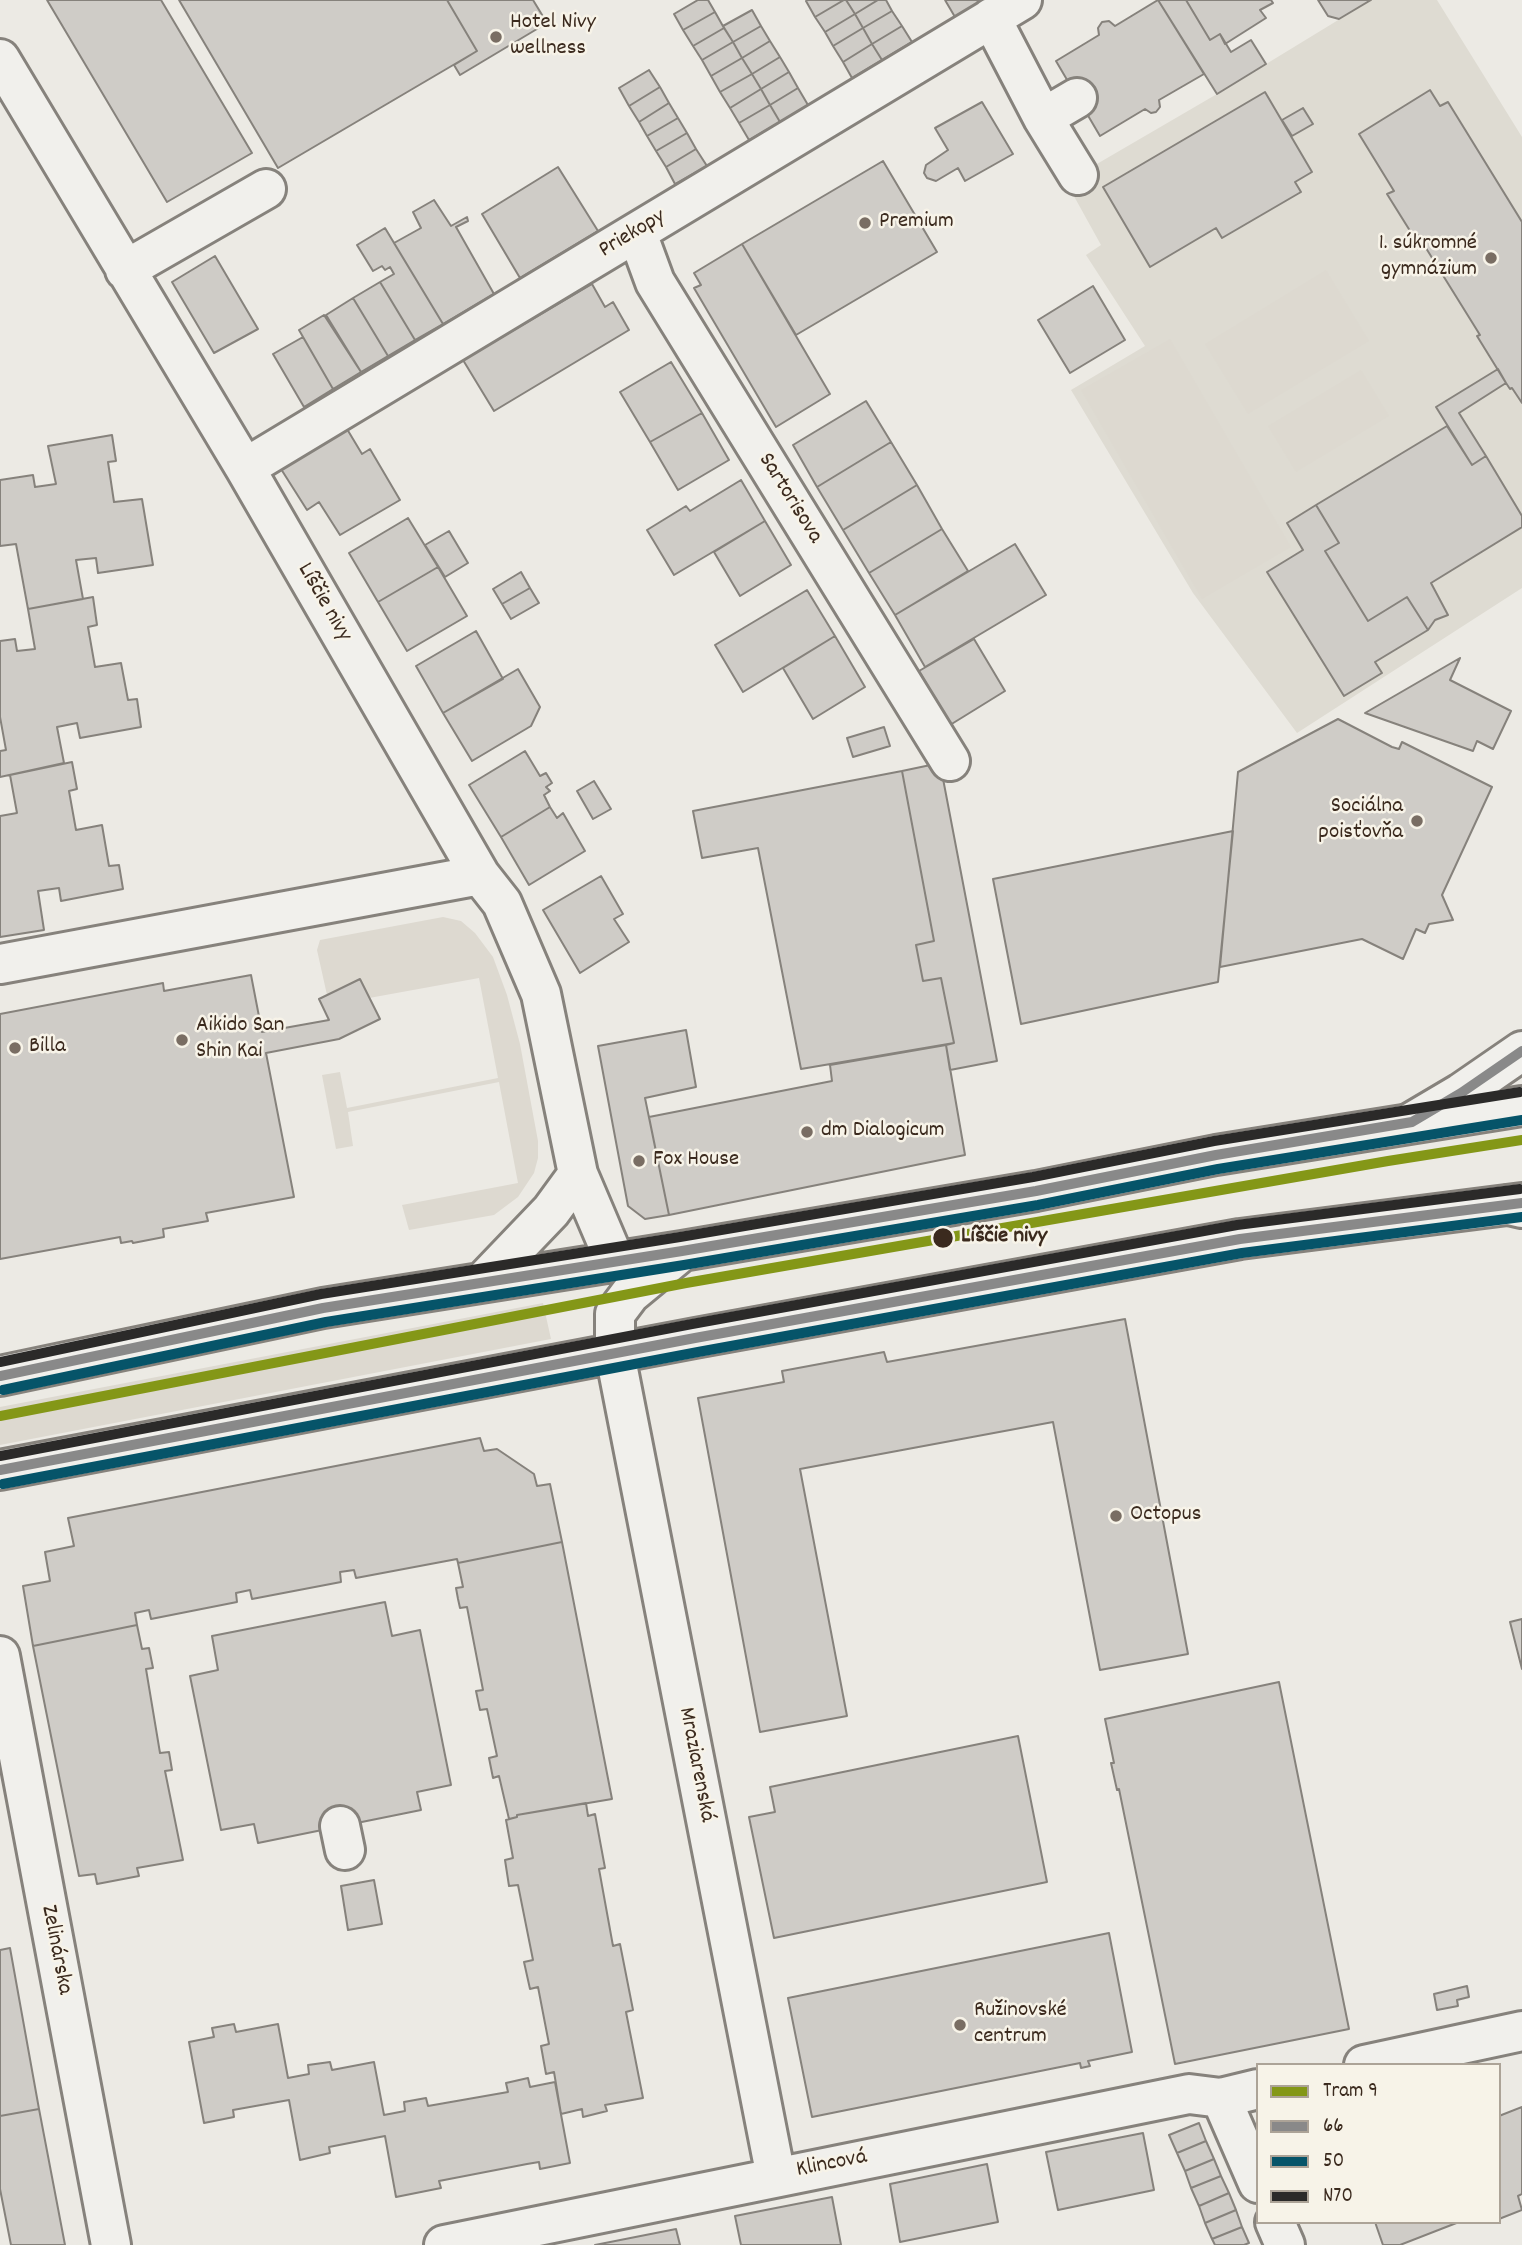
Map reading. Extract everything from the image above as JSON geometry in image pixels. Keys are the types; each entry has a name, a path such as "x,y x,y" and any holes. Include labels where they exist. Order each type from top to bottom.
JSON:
{"street":[{"path":"1006,9 1043,118 1077,175"},
{"name":"Priekopy","path":"245,468 1006,9"},
{"name":"Líščie nivy","path":"0,59 245,468 481,875 502,903 541,994 578,1174 615,1261"},
{"path":"1043,118 1077,98"},
{"path":"125,270 266,189"},
{"name":"Sartorisova","path":"636,233 655,282 950,761"},
{"path":"0,964 481,875"},
{"path":"1412,1122 1522,1051"},
{"path":"0,1376 323,1308 682,1251 1036,1191 1216,1155 1522,1106"},
{"path":"484,1281 551,1211 578,1174"},
{"path":"0,1470 1240,1239 1518,1205"},
{"name":"Mraziarenská","path":"682,1251 630,1294 615,1314 615,1354 776,2177"},
{"name":"Zelinárska","path":"0,1656 111,2245"},
{"path":"1373,2063 1522,2031"},
{"name":"Klincová","path":"444,2245 1189,2094 1221,2098 1256,2089"},
{"path":"1221,2098 1256,2178"},
{"path":"1276,2224 1285,2245"}],"shaded area":[{"name":"1. súkromné gymnázium","path":"1371,0 1437,0 1522,137 1522,588 1297,733 1193,593 1071,390 1145,346 1086,255 1101,245 1065,180 1217,94"},
{"path":"1326,270 1369,341 1248,414 1205,344"},
{"path":"1170,339 1291,547 1202,599 1081,390"},
{"path":"1361,370 1389,416 1296,472 1268,426"},
{"path":"443,917 461,921 475,933 493,957 507,995 520,1044 538,1141 538,1158 534,1173 518,1197 494,1215 409,1230 402,1205 518,1183 499,1082 348,1112 353,1146 336,1149 322,1075 340,1072 347,1108 498,1078 479,978 369,998 360,979 327,995 317,950 320,940"},
{"path":"543,1303 551,1339 0,1445 0,1407"}],"building":[{"path":"47,0 161,0 252,153 167,202"},
{"path":"179,0 447,0 477,51 278,168"},
{"name":"Hotel Nivy wellness","path":"447,0 533,0 547,23 460,75 454,65 477,51"},
{"path":"698,0 708,0 715,12 683,30 674,14"},
{"path":"844,0 815,17 806,1"},
{"path":"844,0 855,14 825,32 815,17"},
{"path":"846,0 878,0 855,14"},
{"path":"878,0 886,0 892,11 863,28 855,14"},
{"path":"945,0 984,0 955,17"},
{"path":"1158,0 1204,74 1159,100 1160,107 1156,112 1151,113 1145,109 1100,136 1056,61 1099,35 1098,28 1102,22 1109,21 1115,26"},
{"path":"1158,0 1186,0 1210,40 1220,34 1231,52 1251,40 1266,64 1217,94"},
{"path":"1186,0 1271,0 1273,3 1260,10 1266,18 1225,44 1220,34 1210,40"},
{"path":"1318,0 1371,0 1339,19 1328,16"},
{"path":"752,10 761,26 733,42 723,26"},
{"path":"892,11 902,26 872,44 863,28"},
{"path":"715,12 724,28 693,46 683,30"},
{"path":"855,14 863,28 833,46 825,32"},
{"path":"761,26 770,41 742,58 733,42"},
{"path":"902,26 912,42 882,60 872,44"},
{"path":"724,28 733,42 702,60 693,46"},
{"path":"863,28 872,44 843,62 833,46"},
{"path":"770,41 780,57 752,74 742,58"},
{"path":"733,42 742,58 711,76 702,60"},
{"path":"872,44 882,60 852,78 843,62"},
{"path":"780,57 789,72 761,89 752,74"},
{"path":"742,58 752,74 720,92 711,76"},
{"path":"649,70 660,87 629,106 619,88"},
{"path":"789,72 798,88 770,105 761,89"},
{"path":"752,74 761,89 730,108 720,92"},
{"path":"660,87 669,103 639,122 629,106"},
{"path":"798,88 808,105 780,122 770,105"},
{"path":"761,89 770,105 739,123 730,108"},
{"path":"1430,90 1440,106 1448,102 1522,222 1522,403 1506,383 1477,336 1480,335 1416,232 1412,234 1387,194 1394,191 1359,134"},
{"path":"1265,92 1312,172 1295,182 1301,192 1222,238 1216,228 1150,267 1103,187"},
{"path":"982,102 1013,154 965,181 958,168 936,181 927,178 924,173 926,165 948,150 935,128"},
{"path":"669,103 678,118 647,136 639,122"},
{"path":"770,105 780,122 749,140 739,123"},
{"path":"1303,108 1313,124 1292,136 1282,120"},
{"path":"678,118 687,133 656,151 647,136"},
{"path":"687,133 696,149 666,167 656,151"},
{"path":"696,149 707,166 675,184 666,167"},
{"path":"883,161 937,252 796,335 742,244"},
{"path":"558,167 598,231 520,278 482,214"},
{"path":"434,200 451,226 467,217 468,221 456,227 494,294 443,324 394,243 421,228 413,212"},
{"path":"385,228 443,324 415,340 380,282 394,274 390,267 385,270 382,266 373,271 357,245"},
{"path":"742,244 830,394 776,427 694,288 701,285 694,273"},
{"path":"215,256 258,329 214,353 172,282"},
{"path":"380,282 415,340 388,356 353,298"},
{"path":"592,284 605,307 613,302 629,330 494,411 463,360"},
{"path":"1093,286 1125,340 1070,373 1038,320"},
{"path":"353,298 388,356 361,372 326,315"},
{"path":"324,315 361,372 333,389 299,330"},
{"path":"303,337 333,389 304,407 273,354"},
{"path":"671,362 702,413 650,442 620,392"},
{"path":"1498,369 1506,383 1459,413 1486,456 1472,465 1436,407"},
{"path":"866,401 891,442 817,487 793,445"},
{"path":"702,413 729,460 678,490 650,442"},
{"path":"1447,426 1472,465 1486,456 1522,516 1522,527 1431,583 1448,615 1435,620 1428,630 1407,597 1368,621 1325,551 1339,543 1316,505"},
{"path":"347,429 362,454 370,449 400,500 340,535 319,502 307,510 281,469"},
{"path":"112,435 116,461 108,462 114,502 142,499 153,565 98,573 96,558 76,560 83,599 28,609 16,544 0,546 0,480 33,475 35,487 56,484 48,446"},
{"path":"891,442 917,485 843,530 817,487"},
{"path":"741,480 765,521 674,575 647,530 686,506 690,511"},
{"path":"917,485 942,529 869,573 843,530"},
{"path":"1316,505 1339,543 1325,551 1368,621 1407,597 1428,630 1375,662 1382,673 1344,696 1267,572 1303,550 1287,523"},
{"path":"408,518 438,567 378,602 349,553"},
{"path":"765,521 791,565 740,596 714,552"},
{"path":"942,529 968,571 895,615 869,573"},
{"path":"449,531 468,563 445,577 425,545"},
{"path":"1015,544 1046,595 925,667 895,615"},
{"path":"438,567 467,616 407,651 378,602"},
{"path":"521,572 530,588 502,604 493,589"},
{"path":"530,588 539,603 511,619 502,604"},
{"path":"807,590 835,636 743,692 715,645"},
{"path":"93,597 97,625 88,627 95,667 121,663 128,700 137,699 141,727 80,738 77,723 57,727 64,763 0,777 0,751 6,750 0,717 0,641 15,639 17,651 35,649 28,609"},
{"path":"476,631 503,679 443,713 416,666"},
{"path":"835,636 865,687 813,719 783,668"},
{"path":"974,639 1005,691 950,725 919,671"},
{"path":"1460,658 1450,680 1511,711 1493,749 1477,741 1473,751 1365,713"},
{"path":"518,669 540,707 531,726 472,761 443,713"},
{"path":"1338,719 1392,747 1399,749 1402,742 1492,787 1442,895 1453,920 1429,924 1425,933 1416,929 1403,959 1362,939 1220,967 1238,772"},
{"path":"884,727 890,746 853,757 847,738"},
{"path":"525,751 540,776 546,773 552,783 546,787 550,791 544,795 550,807 501,837 469,785"},
{"path":"72,762 77,789 69,791 76,830 102,825 109,866 119,865 123,889 61,901 59,888 38,891 44,930 0,937 0,816 17,813 10,775"},
{"path":"940,763 997,1061 950,1070 946,1045 954,1043 941,978 923,981 916,945 934,941 902,771"},
{"path":"902,771 934,941 916,945 923,981 941,978 954,1043 801,1069 758,848 702,858 693,811"},
{"path":"594,781 611,809 593,819 577,791"},
{"path":"550,807 557,818 563,813 585,851 529,885 501,837"},
{"path":"1233,831 1218,982 1021,1024 993,879"},
{"path":"601,876 623,914 614,919 629,942 580,973 543,910"},
{"path":"251,975 262,1032 329,1020 319,999 360,979 380,1019 339,1039 266,1053 294,1197 206,1213 208,1221 163,1229 164,1237 121,1243 120,1237 0,1259 0,1014 163,983 164,991"},
{"name":"Fox House","path":"686,1030 696,1087 645,1098 669,1215 645,1219 628,1206 598,1046"},
{"name":"dm Dialogicum","path":"946,1045 965,1155 669,1215 649,1117 832,1081 830,1065"},
{"name":"Octopus","path":"1125,1319 1188,1654 1100,1670 1053,1422 800,1469 847,1716 760,1732 698,1398 784,1382 782,1371 884,1352 887,1362"},
{"path":"480,1438 484,1451 497,1449 534,1474 537,1486 550,1484 562,1542 458,1563 457,1559 356,1578 354,1570 340,1572 341,1582 252,1599 250,1590 236,1593 237,1602 151,1619 149,1610 135,1613 137,1625 33,1646 23,1586 50,1581 45,1552 74,1546 68,1518"},
{"path":"562,1542 612,1799 517,1815 509,1819 499,1776 493,1778 489,1758 497,1756 487,1709 480,1710 476,1691 483,1690 467,1607 460,1608 458,1599 456,1588 463,1587 458,1563"},
{"path":"385,1602 392,1636 420,1630 451,1785 417,1792 421,1810 258,1843 254,1824 221,1830 190,1676 218,1670 212,1636"},
{"path":"1522,1619 1522,1669 1510,1622"},
{"path":"137,1625 142,1649 149,1648 153,1668 146,1669 160,1753 169,1752 172,1770 165,1771 183,1860 137,1868 139,1876 97,1884 95,1874 79,1876 33,1646"},
{"path":"1279,1682 1349,2029 1175,2064 1119,1789 1117,1790 1111,1763 1114,1763 1105,1719"},
{"path":"1018,1736 1047,1882 774,1938 749,1817 775,1812 770,1787"},
{"path":"586,1803 588,1816 595,1814 605,1868 599,1869 613,1946 620,1944 633,2010 626,2012 643,2098 605,2105 607,2111 583,2117 582,2109 561,2114 554,2072 546,2074 541,2046 549,2044 538,1987 530,1989 524,1962 533,1960 518,1885 509,1886 505,1860 513,1858 506,1820 517,1815"},
{"path":"374,1880 382,1924 348,1930 341,1886"},
{"name":"Ružinovské centrum","path":"1109,1933 1132,2052 1088,2061 1090,2066 1081,2068 1080,2063 812,2117 788,1998"},
{"path":"10,1948 39,2109 0,2116 0,1950"},
{"path":"1467,1986 1469,1997 1457,2000 1458,2006 1437,2010 1434,1994"},
{"path":"234,2024 236,2032 278,2024 288,2078 309,2074 308,2065 330,2062 332,2070 374,2062 384,2115 405,2111 404,2102 426,2098 428,2106 508,2092 506,2083 528,2078 530,2087 555,2082 570,2163 540,2169 539,2162 439,2181 441,2188 396,2197 385,2136 329,2147 330,2153 300,2160 289,2100 233,2110 234,2117 204,2123 189,2042 214,2037 212,2028"},
{"path":"1522,2107 1522,2194 1518,2196 1522,2210 1501,2218 1501,2115"},
{"path":"39,2109 65,2245 11,2245 0,2189 0,2116"},
{"path":"1199,2123 1206,2141 1177,2153 1169,2135"},
{"path":"1143,2133 1154,2190 1058,2210 1046,2152"},
{"path":"1206,2141 1214,2159 1185,2171 1177,2153"},
{"path":"1214,2159 1221,2176 1191,2188 1185,2171"},
{"path":"987,2164 998,2222 900,2242 890,2184"},
{"path":"1221,2176 1229,2193 1199,2206 1191,2188"},
{"path":"1229,2193 1236,2210 1205,2223 1199,2206"},
{"path":"832,2197 841,2245 741,2245 735,2216"},
{"path":"1236,2210 1242,2227 1212,2239 1205,2223"},
{"path":"1376,2224 1454,2224 1400,2245 1383,2245"},
{"path":"1242,2227 1249,2243 1215,2245 1212,2239"},
{"path":"676,2229 680,2245 595,2245"}],"tram line":[{"name":"9","path":"0,1416 686,1283 1522,1140"}],"transit line":[{"name":"66","path":"0,1376 323,1308 1036,1191 1216,1155 1412,1122 1461,1093 1522,1051"},
{"name":"N70","path":"0,1362 321,1294 680,1237 1033,1177 1214,1141 1520,1092"},
{"name":"50","path":"3,1390 326,1322 684,1265 1038,1205 1218,1169 1522,1120"},
{"name":"N70","path":"0,1456 692,1324 1237,1225 1520,1189"},
{"name":"66","path":"0,1470 695,1338 1240,1239 1522,1203"},
{"name":"50","path":"3,1484 698,1352 1242,1253 1522,1217"}],"place":[{"name":"Hotel Nivy wellness","path":"496,37"},
{"name":"Premium","path":"865,223"},
{"name":"1. súkromné gymnázium","path":"1491,258"},
{"name":"Sociálna poisťovňa","path":"1417,821"},
{"name":"Aikido San Shin Kai","path":"182,1040"},
{"name":"Billa","path":"15,1048"},
{"name":"dm Dialogicum","path":"807,1132"},
{"name":"Fox House","path":"639,1161"},
{"name":"Líščie nivy","path":"943,1238"},
{"name":"Octopus","path":"1116,1516"},
{"name":"Ružinovské centrum","path":"960,2025"}]}
